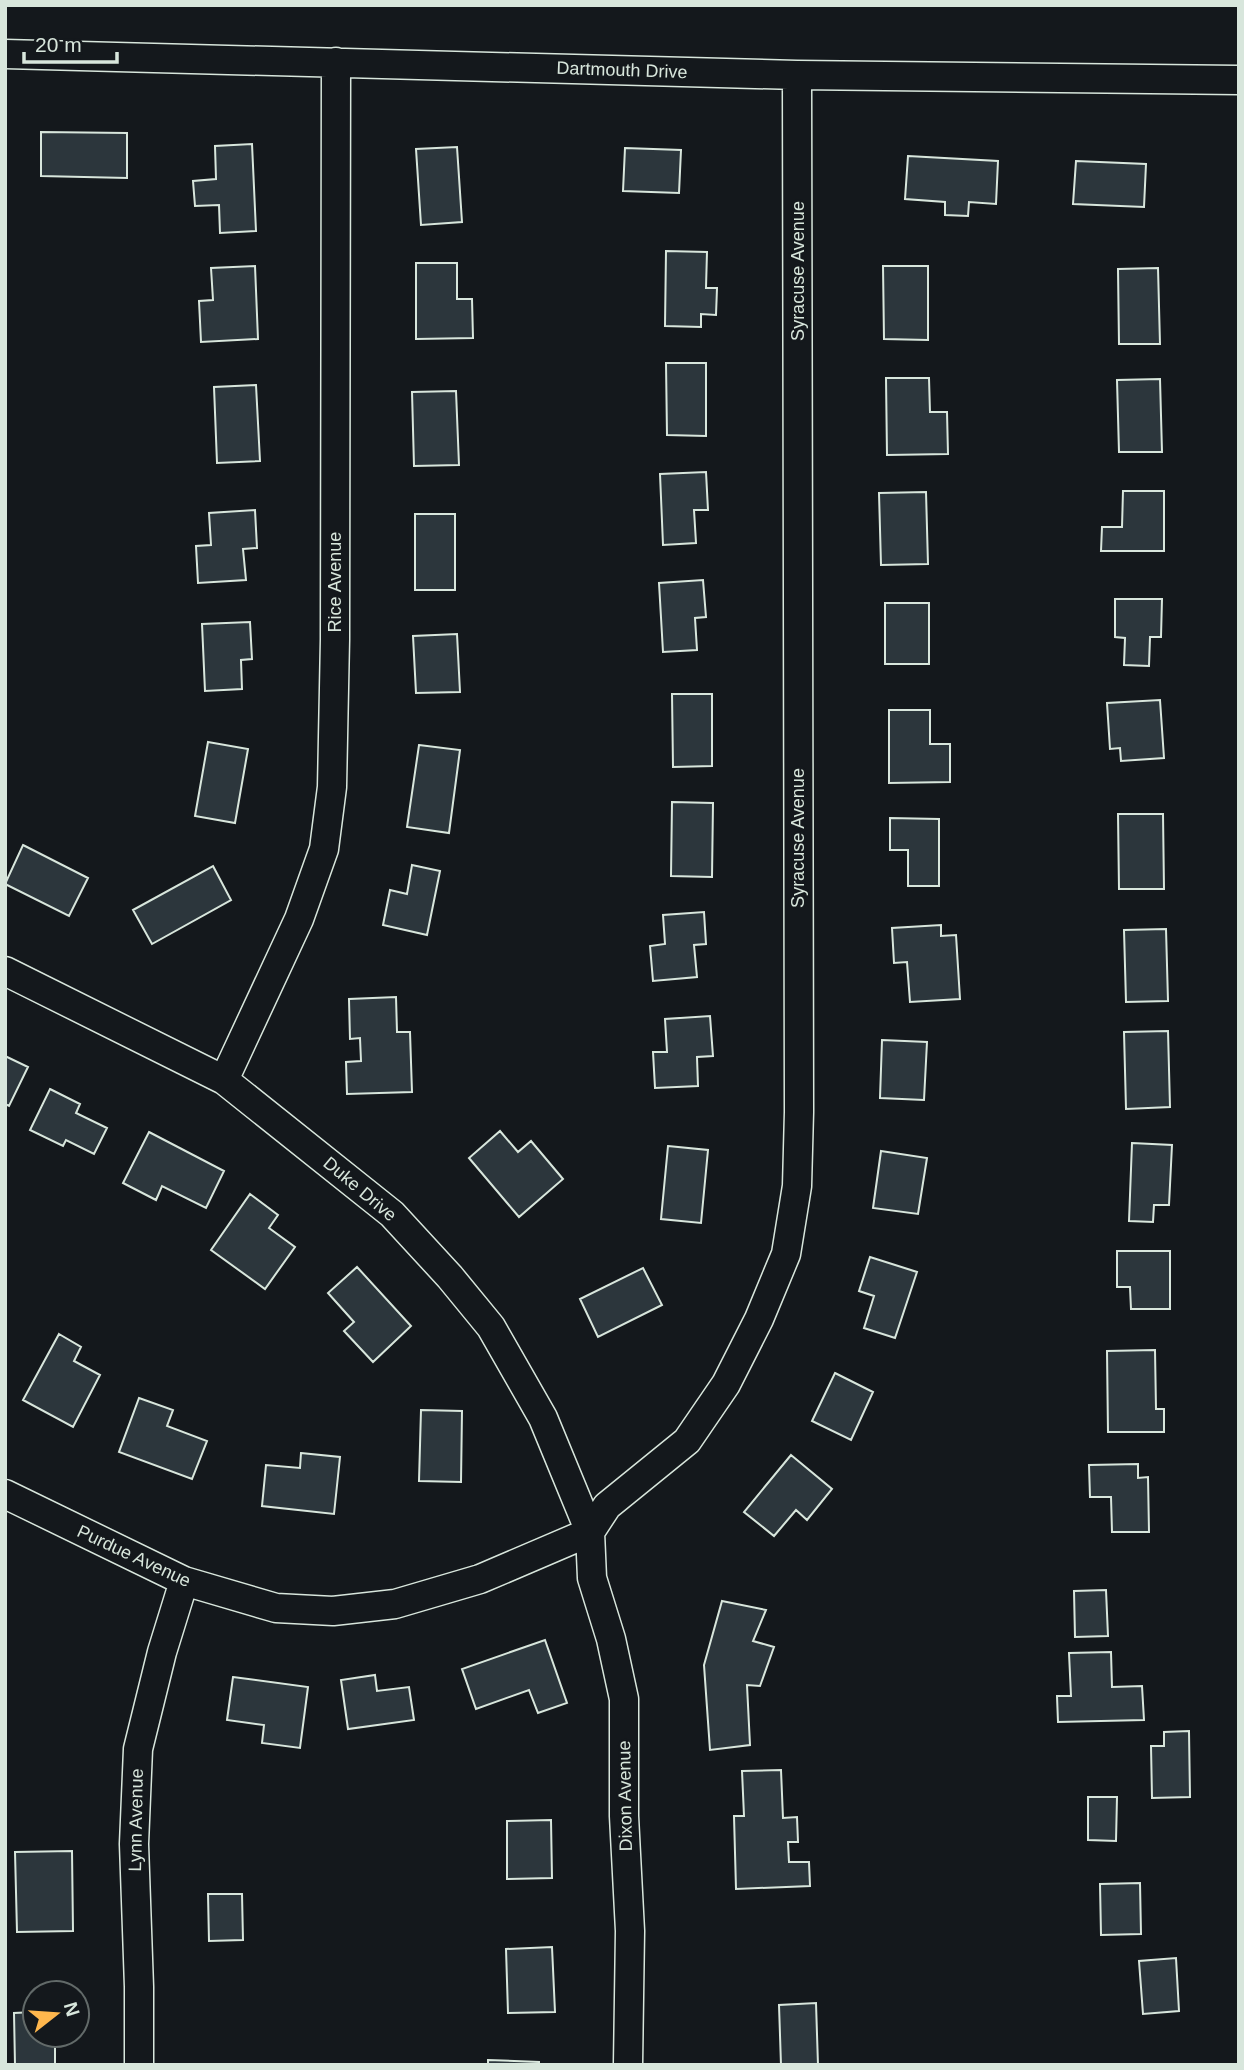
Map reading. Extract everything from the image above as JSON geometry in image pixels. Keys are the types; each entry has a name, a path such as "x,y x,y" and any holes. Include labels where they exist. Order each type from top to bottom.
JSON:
{"street":[{"name":"Dartmouth Drive","path":"5,54 797,75 1239,80"},
{"name":"Rice Avenue","path":"224,1080 299,919 324,849 332,787 335,639 336,62"},
{"name":"Syracuse Avenue","path":"590,1532 607,1506 687,1441 726,1384 759,1319 786,1254 797,1186 797,75"},
{"name":"Duke Drive","path":"5,971 224,1080 392,1214 450,1276 491,1327 543,1418 590,1532"},
{"name":"Purdue Avenue","path":"5,1494 184,1581 276,1608 333,1611 395,1604 480,1579 590,1532"},
{"name":"Dixon Avenue","path":"590,1532 592,1578 611,1639 624,1699 624,1816 630,1931 628,2065"},
{"name":"Lynn Avenue","path":"139,2065 134,1844 138,1749 162,1652 184,1581"}],"building":[{"path":"41,132 127,133 127,178 41,176"},
{"path":"252,144 256,231 220,233 219,205 195,206 193,181 216,179 215,146"},
{"path":"457,147 462,222 421,225 416,149"},
{"path":"625,148 681,150 679,193 623,191"},
{"path":"908,156 998,161 996,204 969,202 968,216 945,215 945,202 905,199"},
{"path":"1076,161 1146,164 1144,207 1073,204"},
{"path":"666,251 707,252 706,288 717,288 716,315 701,314 701,327 665,326"},
{"path":"416,263 457,263 457,299 472,299 473,338 416,339"},
{"path":"255,266 258,339 201,342 199,301 213,300 211,268"},
{"path":"883,266 928,266 928,340 884,339"},
{"path":"1158,268 1160,344 1119,344 1118,269"},
{"path":"666,363 706,363 706,436 667,435"},
{"path":"886,378 929,378 930,412 947,412 948,454 887,455"},
{"path":"1160,379 1162,452 1119,452 1117,380"},
{"path":"256,385 260,461 217,463 214,387"},
{"path":"456,391 459,465 414,466 412,392"},
{"path":"706,472 708,510 694,510 696,543 663,545 660,474"},
{"path":"1123,491 1164,491 1164,551 1101,551 1102,527 1122,527"},
{"path":"926,492 928,564 881,565 879,493"},
{"path":"255,510 257,548 243,549 246,580 198,583 196,546 211,545 209,513"},
{"path":"415,514 455,514 455,590 415,590"},
{"path":"703,580 706,617 695,618 697,650 663,652 659,583"},
{"path":"1115,599 1162,599 1161,637 1150,637 1149,666 1124,665 1125,638 1115,637"},
{"path":"885,603 929,603 929,664 885,664"},
{"path":"250,622 252,659 241,660 242,689 205,691 202,624"},
{"path":"457,634 460,692 416,693 413,636"},
{"path":"672,694 712,694 712,766 673,767"},
{"path":"1160,700 1164,758 1121,761 1120,748 1110,749 1107,703"},
{"path":"889,710 930,710 930,744 950,744 950,782 889,783"},
{"path":"208,742 248,749 235,823 195,816"},
{"path":"419,745 460,750 449,833 407,827"},
{"path":"672,802 713,803 712,877 671,876"},
{"path":"1118,814 1163,814 1164,889 1119,889"},
{"path":"890,818 939,819 939,886 908,886 908,850 890,850"},
{"path":"23,845 88,878 69,916 5,884"},
{"path":"412,865 440,871 427,935 383,925 390,890 407,894"},
{"path":"213,866 231,900 152,944 133,910"},
{"path":"704,912 706,944 694,945 697,977 653,981 650,946 665,944 663,915"},
{"path":"941,925 941,936 956,935 960,999 910,1002 907,962 894,963 892,928"},
{"path":"1166,929 1168,1001 1126,1002 1124,930"},
{"path":"396,997 397,1032 410,1032 412,1092 347,1094 346,1062 361,1061 360,1038 350,1039 349,999"},
{"path":"710,1016 713,1056 697,1057 698,1086 655,1088 653,1052 667,1052 665,1019"},
{"path":"1168,1031 1170,1107 1126,1109 1124,1032"},
{"path":"882,1040 927,1042 924,1100 880,1098"},
{"path":"5,1056 28,1067 9,1106 5,1104"},
{"path":"50,1089 80,1104 76,1113 107,1128 94,1154 66,1140 63,1146 30,1130"},
{"path":"500,1131 518,1152 531,1141 563,1179 519,1217 469,1158"},
{"path":"149,1132 224,1171 206,1208 162,1186 156,1200 123,1183"},
{"path":"1132,1143 1172,1145 1169,1205 1154,1205 1153,1222 1129,1221"},
{"path":"668,1146 708,1150 701,1223 661,1219"},
{"path":"881,1151 927,1158 918,1214 873,1208"},
{"path":"250,1194 278,1215 269,1228 295,1247 265,1289 211,1250"},
{"path":"1117,1251 1170,1251 1170,1309 1131,1309 1130,1287 1117,1287"},
{"path":"870,1257 917,1272 895,1338 864,1328 874,1296 859,1291"},
{"path":"357,1267 411,1326 373,1362 344,1331 354,1322 328,1293"},
{"path":"643,1268 662,1305 598,1337 580,1299"},
{"path":"59,1334 81,1347 74,1361 100,1375 73,1427 23,1400"},
{"path":"1155,1350 1156,1409 1164,1409 1164,1432 1108,1432 1107,1351"},
{"path":"835,1373 873,1392 851,1440 812,1421"},
{"path":"139,1398 173,1410 167,1426 207,1441 192,1479 119,1452"},
{"path":"421,1410 462,1411 461,1482 419,1481"},
{"path":"301,1453 340,1457 334,1514 262,1506 266,1465 300,1468"},
{"path":"791,1455 832,1489 807,1520 796,1510 774,1536 744,1512"},
{"path":"1138,1464 1138,1478 1148,1477 1149,1532 1112,1532 1111,1497 1090,1497 1089,1465"},
{"path":"1106,1590 1108,1636 1075,1637 1074,1591"},
{"path":"722,1601 766,1610 753,1641 774,1647 760,1686 747,1685 750,1745 710,1750 704,1665"},
{"path":"545,1640 567,1703 538,1713 529,1690 476,1709 462,1669"},
{"path":"1111,1652 1112,1687 1142,1686 1144,1720 1058,1722 1057,1696 1071,1696 1069,1653"},
{"path":"375,1675 377,1691 409,1687 414,1720 348,1729 341,1680"},
{"path":"233,1677 308,1687 300,1748 262,1743 264,1725 227,1720"},
{"path":"1189,1731 1190,1797 1152,1798 1151,1746 1164,1746 1164,1732"},
{"path":"781,1770 783,1818 797,1817 798,1842 788,1842 789,1862 809,1862 810,1886 736,1889 734,1816 744,1816 742,1771"},
{"path":"1088,1797 1117,1797 1116,1841 1088,1840"},
{"path":"551,1820 552,1878 507,1879 507,1821"},
{"path":"72,1851 73,1931 17,1932 15,1852"},
{"path":"1140,1883 1141,1934 1101,1935 1100,1884"},
{"path":"208,1894 242,1894 243,1940 209,1941"},
{"path":"552,1947 555,2012 508,2013 506,1949"},
{"path":"1176,1958 1179,2011 1143,2014 1139,1961"},
{"path":"816,2003 818,2065 781,2065 779,2005"},
{"path":"14,2013 21,2013 21,2049 55,2049 55,2065 15,2065"},
{"path":"488,2060 539,2062 539,2065 488,2065"}]}
